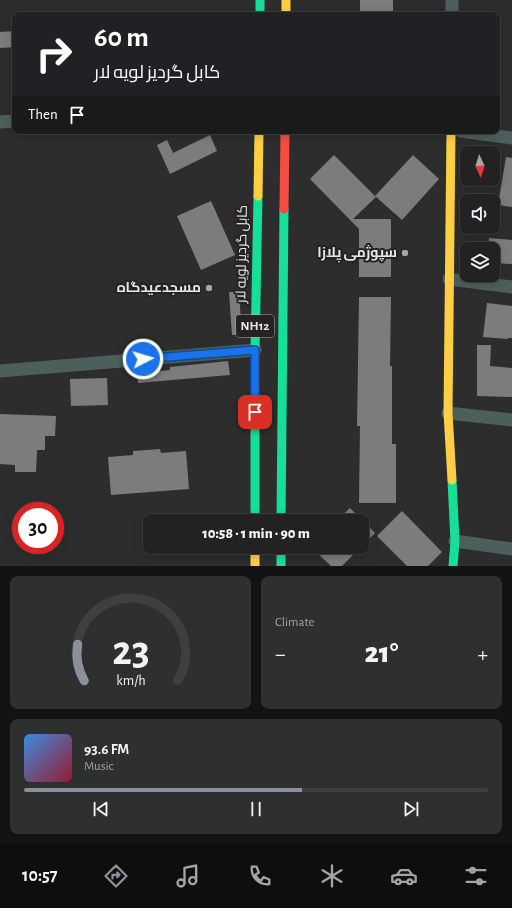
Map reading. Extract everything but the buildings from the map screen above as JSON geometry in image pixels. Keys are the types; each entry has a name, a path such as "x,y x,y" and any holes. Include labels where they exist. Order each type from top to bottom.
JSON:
{"main road":[{"path":"260,0 260,12"},
{"path":"286,0 286,12"},
{"name":"کابل گردیز لویه لار","path":"255,514 255,350 259,134"},
{"name":"NH12","path":"281,514 285,134"},
{"path":"451,134 448,413 455,541 453,566"},
{"path":"255,554 255,566"},
{"path":"281,554 281,566"}],"street":[{"path":"452,0 452,12"},
{"path":"0,122 12,121"},
{"path":"483,134 512,138"},
{"path":"449,279 512,286"},
{"path":"0,370 255,350"},
{"path":"448,413 512,420"},
{"path":"455,541 512,549"}],"traffic: fast":[{"path":"260,0 260,12"},
{"path":"255,514 255,350 258,196"},
{"path":"281,514 284,209"},
{"path":"452,480 455,541 453,566"},
{"path":"281,554 281,566"}],"traffic: slow":[{"path":"286,0 286,12"},
{"path":"258,196 259,134"},
{"path":"451,134 448,413 452,480"},
{"path":"255,554 255,566"}],"traffic: jam":[{"path":"284,209 285,134"}],"place":[{"name":"سپوژمی پلازا","path":"405,253"},
{"name":"مسجدعیدگاه","path":"209,288"}],"route":[{"path":"143,359 255,350 255,412"}]}
